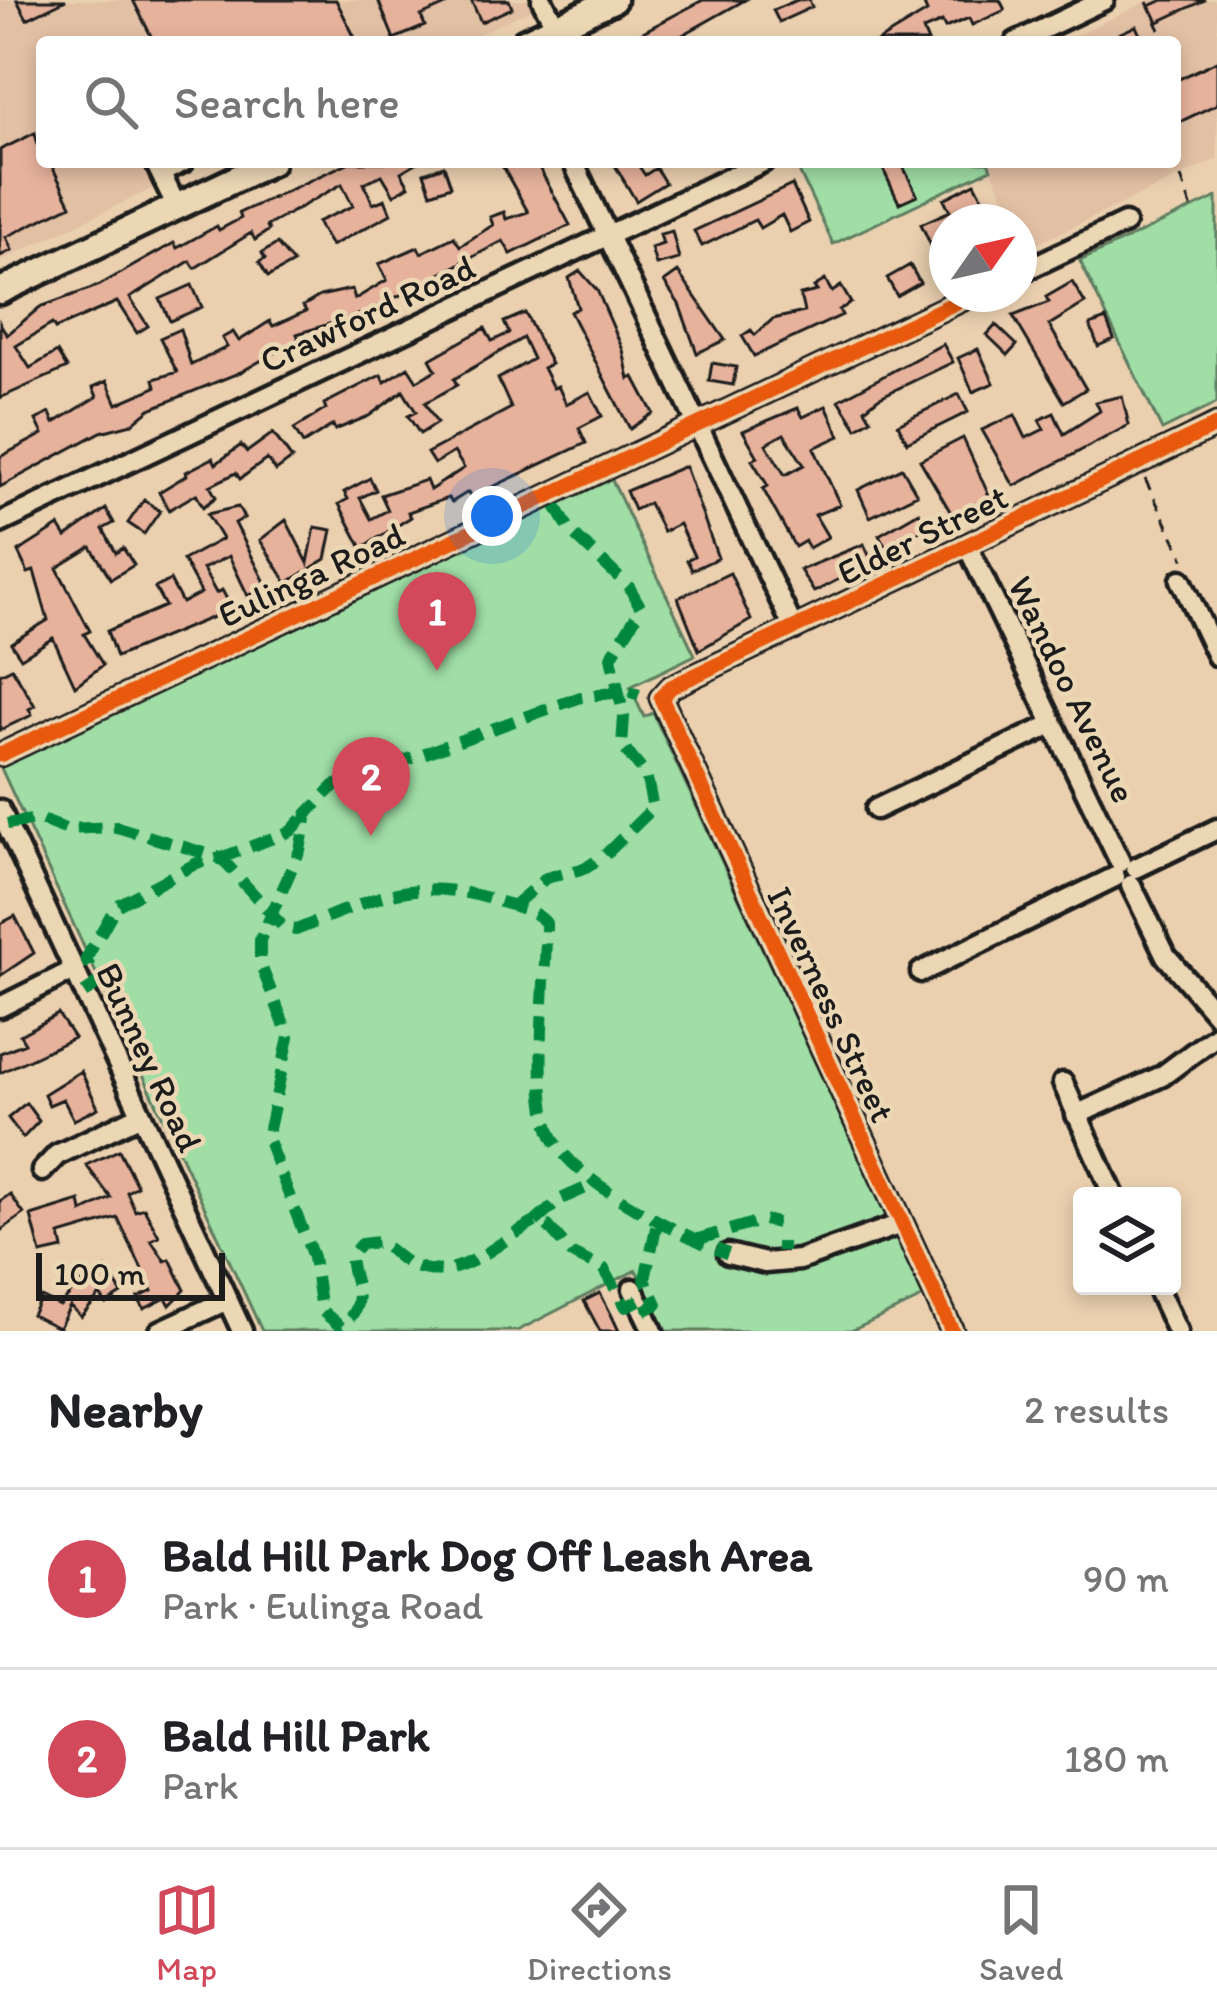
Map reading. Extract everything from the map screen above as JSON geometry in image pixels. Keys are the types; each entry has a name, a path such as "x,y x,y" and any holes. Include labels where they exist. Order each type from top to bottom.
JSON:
{"main road":[{"path":"537,36 613,0"},
{"path":"0,291 258,168"}],"street":[{"path":"542,0 556,27"},
{"path":"1029,36 1104,0"},
{"path":"158,168 177,206"},
{"path":"576,168 794,629"},
{"name":"Crawford Road","path":"0,523 750,168"},
{"path":"1037,265 1125,223"},
{"name":"Eulinga Road","path":"0,755 936,312"},
{"name":"Elder Street","path":"660,702 671,687 1217,425"},
{"name":"Wandoo Avenue","path":"968,545 1166,956 1217,1016"},
{"path":"1181,580 1217,656"},
{"name":"Inverness Street","path":"660,702 952,1331"},
{"path":"876,808 1053,724"},
{"name":"Bunney Road","path":"0,810 242,1331"},
{"path":"921,972 1217,829"},
{"path":"0,1007 74,970"},
{"path":"1076,1115 1162,1076 1217,1035"},
{"path":"1063,1083 1110,1187"},
{"path":"42,1171 57,1155 141,1115"},
{"path":"728,1254 783,1263 901,1224"},
{"path":"633,1288 653,1331"},
{"path":"1160,1295 1178,1331"},
{"path":"160,1331 227,1300"}],"path":[{"path":"1147,2 1160,30"},
{"path":"1181,177 1192,210"},
{"path":"1145,479 1184,559"}],"shaded area":[{"path":"0,0 551,0 475,36 36,36 36,168 196,168 0,261"},
{"path":"1150,0 1217,0 1217,159 1037,244 1037,204 1008,204 991,168 1181,168 1181,36 1074,36"}],"green space":[{"path":"797,168 991,168 991,169 833,244"},
{"path":"1217,197 1217,403 1162,430 1080,261"},
{"path":"610,476 695,655 630,687 644,717 653,713 924,1297 851,1331 666,1331 636,1270 517,1331 262,1331 0,766"}],"building":[{"path":"17,0 66,0 27,19"},
{"path":"133,0 336,0 354,36 151,36"},
{"path":"378,0 457,0 421,16 425,26 393,36"},
{"path":"471,0 509,0 512,8 481,22"},
{"path":"703,0 745,0 681,36 635,36"},
{"path":"809,0 812,7 779,22 773,10"},
{"path":"922,0 1000,0 1005,10 972,25 969,18 945,28 942,22 923,30 926,36 887,36 927,12"},
{"path":"1163,0 1205,0 1158,22 1150,6"},
{"path":"1136,26 1140,36 1114,36"},
{"path":"1217,61 1217,104 1181,121 1181,78"},
{"path":"35,133 36,168 53,168 71,205 6,237 12,250 0,256 0,150"},
{"path":"337,168 408,168 401,172 409,186 394,195 382,175 364,183 373,204 385,199 391,214 331,246 317,222 353,206 342,184 267,226 269,230 255,240 251,233 195,268 190,261 130,298 148,326 137,333 117,302 55,329 52,324 16,346 30,368 57,352 67,368 0,398 0,323 7,335 40,307 98,286 174,243 177,248 217,226 219,230 241,218 239,213"},
{"path":"445,168 451,186 431,193 424,173"},
{"path":"503,168 539,168 570,225 511,254 503,241 368,312 297,334 299,339 241,372 150,409 132,424 101,432 0,487 0,457 43,434 36,420 50,413 54,423 97,397 93,387 107,381 117,404 156,387 154,379 177,372 160,338 180,329 191,365 227,347 222,338 233,332 239,341 270,321 273,326 306,311 303,306 320,296 352,289 355,299 387,280 379,264 418,247 421,253 454,237 460,246 493,225 490,217 504,212 506,219 528,212"},
{"path":"617,168 640,168 645,175 656,168 665,183 636,201"},
{"path":"904,168 917,195 899,203 883,169"},
{"path":"975,183 986,204 946,204 944,199"},
{"path":"792,185 809,222 790,232 782,215 760,228 755,220 702,246 694,231"},
{"path":"672,231 679,259 656,265 651,248 663,244 660,234"},
{"path":"277,244 293,263 268,277 259,262 265,259 262,253"},
{"path":"910,265 920,283 897,296 887,278"},
{"path":"580,271 597,290 623,350 629,379 634,377 653,413 630,429 570,312 578,308 569,278"},
{"path":"678,272 725,340 697,353 679,304 664,282"},
{"path":"825,280 832,292 841,286 851,303 839,310 842,315 754,356 742,336 751,330 755,335 773,319 804,312 800,295 817,291 814,287"},
{"path":"1072,282 1085,303 1049,325 1086,389 1064,402 1013,316 1037,312 1037,307 1049,302 1046,297"},
{"path":"192,285 202,307 170,321 160,299"},
{"path":"525,313 551,364 543,368 553,388 558,386 566,404 590,392 602,416 579,428 586,443 471,497 468,492 452,502 448,498 408,512 411,517 362,548 339,504 348,499 344,492 370,478 376,490 360,498 371,519 388,510 381,495 426,480 430,490 464,468 454,452 434,464 427,453 511,408 498,379 533,359 523,338 454,379 457,385 425,403 437,423 420,434 408,416 416,412 403,391 369,416 335,430 333,425 303,444 294,429 326,409 324,404 381,375 385,382 408,367 417,381 436,370 430,359 485,328 492,341 509,333 504,322"},
{"path":"1106,319 1114,339 1098,346 1090,325"},
{"path":"996,325 1017,345 1008,355 987,335"},
{"path":"943,344 953,362 878,398 865,409 871,419 857,428 839,400"},
{"path":"978,349 994,383 973,392 958,358"},
{"path":"712,363 736,367 733,385 709,381"},
{"path":"959,394 968,412 907,442 898,424"},
{"path":"1122,396 1129,425 1014,486 982,430 1015,415 1026,438 1044,429 1039,420 1054,413 1064,434 1100,411 1096,402"},
{"path":"826,406 840,436 814,448 840,505 815,515 828,537 809,548 805,541 795,547 763,489 768,486 752,460 758,457 743,431 798,408 803,417","holes":["784,434 804,465 785,475 766,444"]},
{"path":"273,433 292,459 276,471 267,459 240,479 236,473 210,486 216,497 203,507 196,494 169,510 159,492 186,472 213,458 216,464 241,445 247,452"},
{"path":"963,438 990,498 954,518 920,460"},
{"path":"685,466 718,558 692,570 687,560 694,556 679,524 663,532 649,503 634,510 626,491"},
{"path":"902,468 917,494 870,517 858,490"},
{"path":"144,500 160,511 144,534 128,523"},
{"path":"238,507 244,518 235,523 267,586 248,596 229,556 203,569 216,593 222,590 229,603 220,607 223,613 116,657 107,631 165,606 155,588 170,580 182,603 201,593 183,560 222,539 207,514"},
{"path":"106,509 114,523 103,529 116,553 123,548 134,565 111,579 91,547 57,568 90,631 84,634 103,665 75,686 53,638 21,658 11,643 48,620 34,571 28,573 18,552 59,526 66,537"},
{"path":"919,512 928,527 886,548 879,535"},
{"path":"286,520 308,563 315,527 332,530 326,559 287,583 260,540"},
{"path":"864,544 872,562 814,592 800,570"},
{"path":"730,573 751,620 699,650 678,598"},
{"path":"12,668 35,706 29,709 32,715 0,730 0,674"},
{"path":"15,916 34,953 0,976 0,924"},
{"path":"58,1014 74,1038 0,1073 0,1053 25,1043 20,1035"},
{"path":"81,1071 98,1108 74,1120 63,1099 49,1105 44,1094"},
{"path":"26,1103 39,1121 23,1138 8,1118"},
{"path":"119,1150 137,1186 127,1192 135,1211 144,1208 159,1236 151,1240 165,1261 170,1259 185,1290 170,1305 166,1298 144,1309 138,1298 152,1291 118,1218 60,1235 63,1249 41,1254 31,1216 80,1201 82,1212 111,1198 86,1165"},
{"path":"10,1194 24,1214 0,1231 0,1201"},
{"path":"106,1268 122,1294 106,1304 100,1295 81,1317 70,1306 59,1328 32,1315 41,1297 60,1306 75,1288"},
{"path":"600,1293 619,1331 600,1331 584,1301"}],"marked path":[{"path":"513,906 546,878 586,868 605,855 653,808 646,775 622,746 624,717 611,657 641,608 629,587 570,531 550,495"},
{"path":"639,695 627,691 581,697 334,786 307,814 300,850 260,940 260,963 289,1037 267,1138 313,1257 321,1310 341,1327 350,1318 358,1294 350,1257 361,1244 379,1242 411,1265 445,1270 476,1259 535,1222 548,1226 572,1254 604,1269 626,1307 639,1300"},
{"path":"7,824 39,819 65,829 117,827 221,858 291,831 307,814"},
{"path":"84,993 98,984 86,959 116,906 197,863 221,858 284,928 296,930 374,899 420,890 472,894 527,910 546,923 542,1064 552,1136 564,1154 605,1189 657,1221 728,1254"},
{"path":"535,1222 561,1199 599,1182"},
{"path":"695,1240 764,1220 777,1223"},
{"path":"644,1311 657,1304 645,1279 657,1223"},
{"path":"782,1242 782,1251"}],"cycle path":[{"path":"0,755 936,312"},
{"path":"952,1331 661,698 671,687 1217,425"}],"place":[{"name":"Bald Hill Park Dog Off Leash Area","path":"437,671"},
{"name":"Bald Hill Park","path":"371,836"}]}
